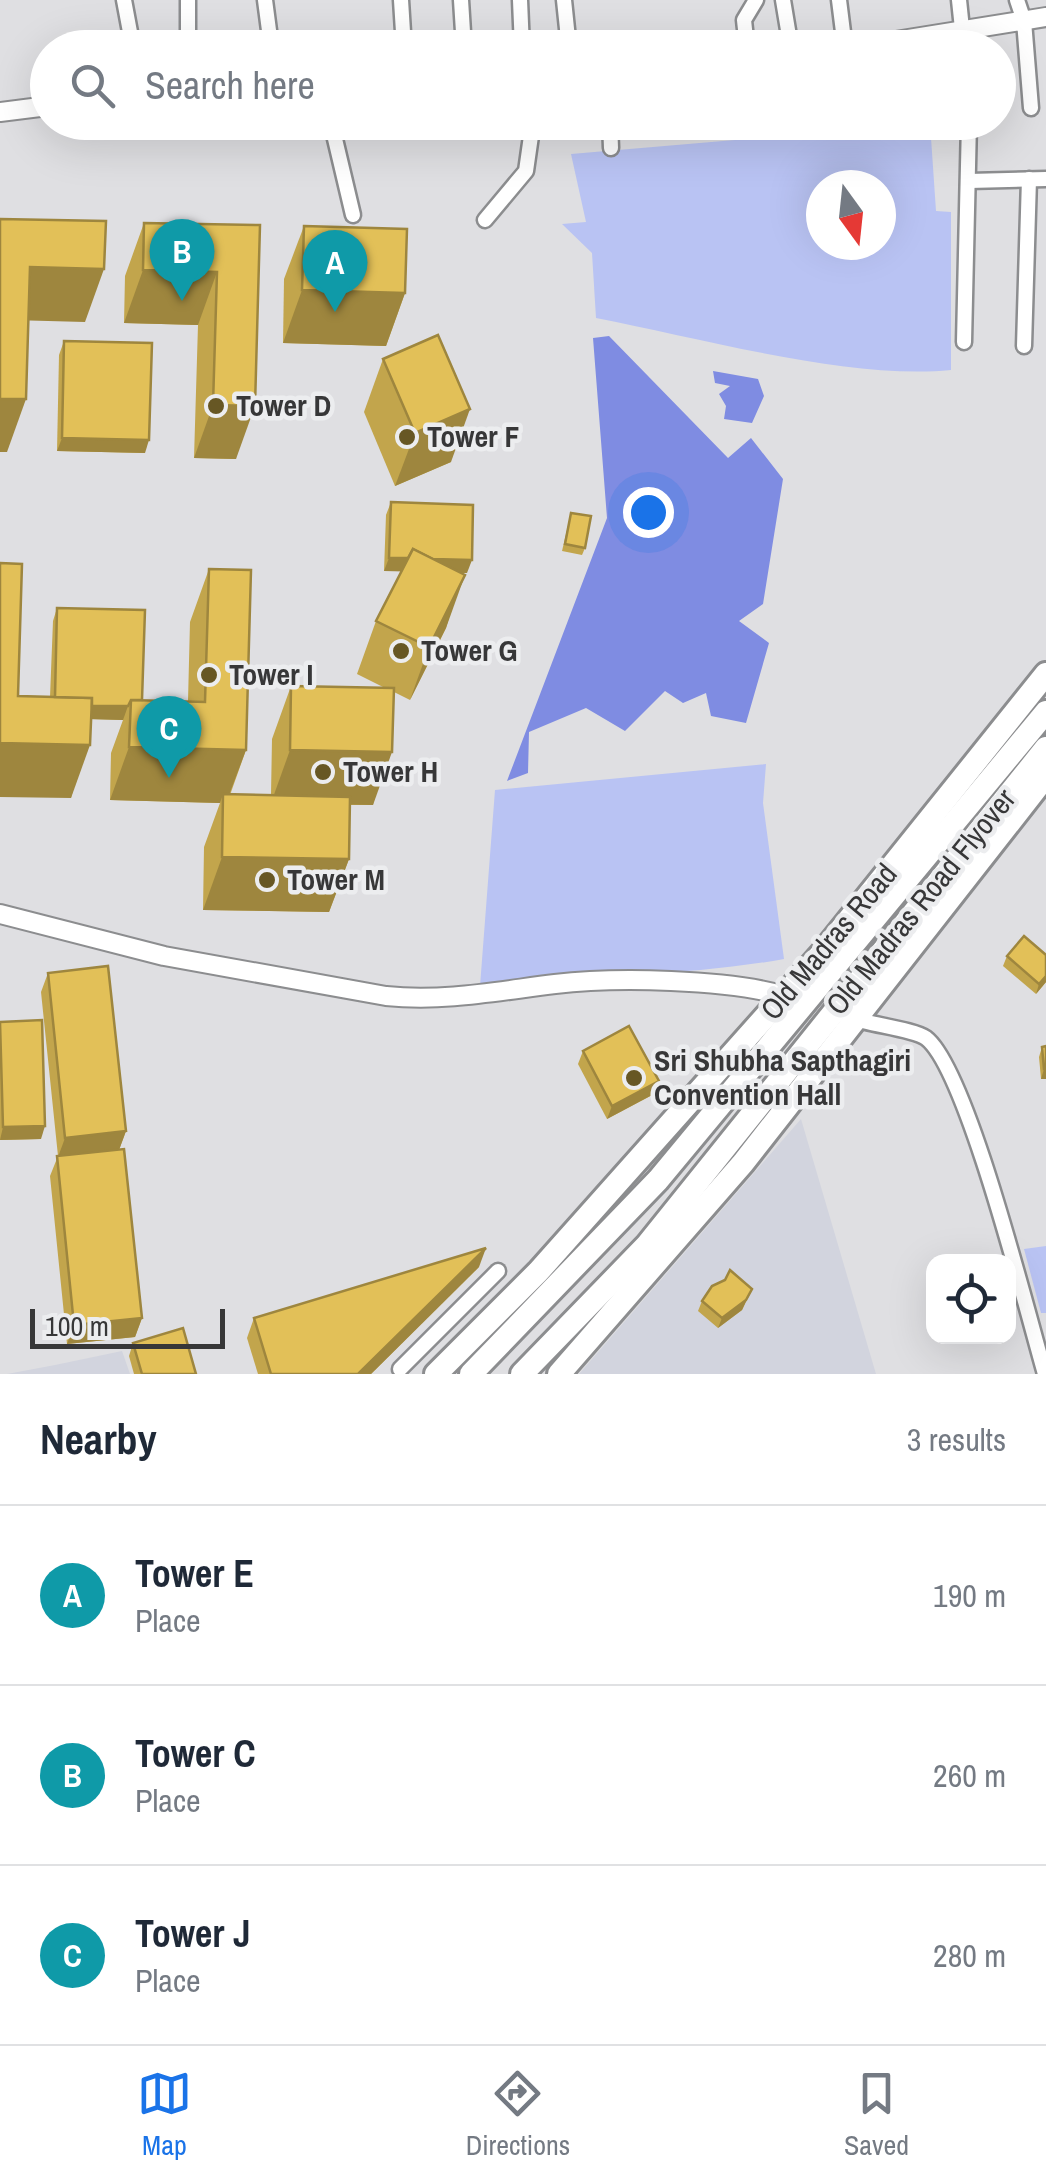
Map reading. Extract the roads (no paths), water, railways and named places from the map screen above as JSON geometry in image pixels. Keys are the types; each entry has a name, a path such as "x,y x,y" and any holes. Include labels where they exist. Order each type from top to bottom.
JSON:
{"main road":[{"name":"Old Madras Road","path":"471,1374 1046,674"},
{"name":"Old Madras Road Flyover","path":"576,1248 658,1180 1046,712"},
{"name":"Old Madras Road Flyover","path":"522,1374 647,1245 1046,748"},
{"path":"559,1374 742,1164 852,1018 1046,776"},
{"name":"Old Madras Road","path":"436,1374 576,1248"}],"street":[{"path":"124,0 130,30"},
{"path":"188,0 188,30"},
{"path":"265,0 269,30"},
{"path":"401,0 403,30"},
{"path":"462,0 463,30"},
{"path":"520,0 521,30"},
{"path":"564,0 567,30"},
{"path":"736,0 745,30"},
{"path":"744,20 756,0"},
{"path":"783,0 789,30"},
{"path":"839,0 845,30"},
{"path":"960,0 963,30"},
{"path":"1016,0 1024,21 1031,108"},
{"path":"994,30 1046,18"},
{"path":"0,112 30,108"},
{"path":"335,140 353,215"},
{"path":"484,220 526,171 530,140"},
{"path":"611,140 611,148"},
{"path":"964,342 970,140"},
{"path":"1024,346 1029,179"},
{"path":"969,181 1046,179"},
{"path":"0,914 164,956 422,1000 558,984 750,986 785,996"},
{"path":"852,1018 922,1035 944,1056 980,1154 1045,1374"},
{"path":"401,1372 498,1271"}],"water":[{"path":"609,336 728,458 751,438 783,479 763,604 739,621 769,643 746,723 711,716 706,693 683,703 665,691 625,731 586,708 529,732 528,773 507,781 607,518 593,338"},
{"path":"713,371 758,379 764,396 752,423 724,419 726,406 719,394 730,386 715,383"}],"place":[{"name":"Tower C","path":"182,301"},
{"name":"Tower E","path":"335,312"},
{"name":"Tower D","path":"216,406"},
{"name":"Tower F","path":"407,437"},
{"name":"Tower G","path":"401,651"},
{"name":"Tower I","path":"209,675"},
{"name":"Tower H","path":"323,772"},
{"name":"Tower J","path":"169,778"},
{"name":"Tower M","path":"267,880"},
{"name":"Sri Shubha Sapthagiri Convention Hall","path":"634,1078"}]}
